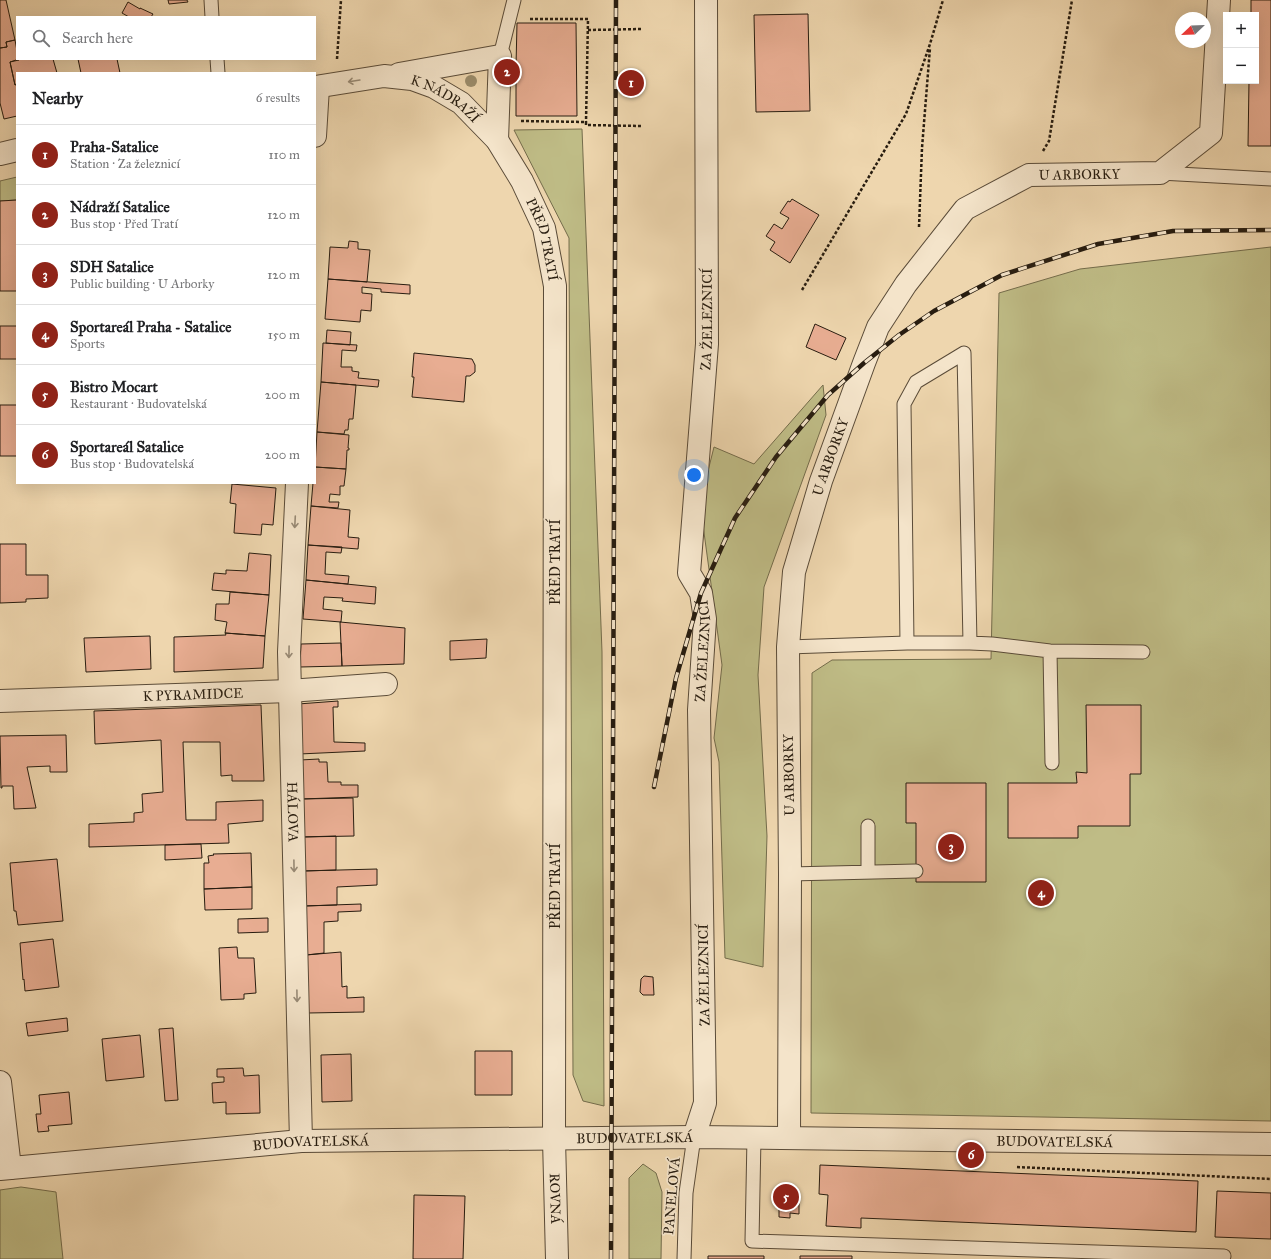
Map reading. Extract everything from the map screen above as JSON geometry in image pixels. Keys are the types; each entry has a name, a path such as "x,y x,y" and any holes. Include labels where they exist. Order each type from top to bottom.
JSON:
{"street":[{"name":"ZA ŽELEZNICÍ","path":"694,1137 705,1104 699,710 705,619 701,593 689,572 706,344 706,0"},
{"path":"1160,173 1211,133 1218,0"},
{"path":"497,131 500,56"},
{"name":"K NÁDRAŽÍ","path":"316,87 500,56"},
{"name":"K NÁDRAŽÍ","path":"384,76 412,79 434,87 461,103 497,131"},
{"name":"PŘED TRATÍ","path":"497,131 544,228 555,286 554,1138"},
{"path":"0,154 16,150"},
{"name":"U ARBORKY","path":"789,1138 790,874 788,647 794,572 821,482 864,363 878,327 906,284 965,209 1029,175 1160,173"},
{"name":"HÁLOVA","path":"297,484 289,644 289,690 301,1141"},
{"name":"K PYRAMIDCE","path":"0,701 289,690 386,684"},
{"path":"0,1082 5,1169"},
{"name":"BUDOVATELSKÁ","path":"5,1169 301,1141 754,1137 1271,1144"},
{"name":"ROVNÁ","path":"554,1138 557,1259"}],"lane":[{"path":"211,0 212,16"},
{"path":"500,56 514,0"},
{"path":"217,60 218,72"},
{"path":"1160,173 1271,178"},
{"path":"907,643 904,404 916,382 964,352 970,643"},
{"path":"788,647 907,643 970,643 1050,651 1143,652"},
{"path":"1050,651 1052,763"},
{"path":"868,826 868,872"},
{"path":"790,874 916,871"},
{"name":"PANELOVÁ","path":"684,1259 686,1193 694,1137"},
{"path":"754,1137 752,1241 1224,1256"}],"path":[{"path":"337,62 341,0"},
{"path":"802,290 906,114 930,44 943,0"},
{"path":"1029,175 1049,141 1072,0"},
{"path":"510,19 588,19 586,125 641,126"},
{"path":"588,30 642,30"},
{"path":"919,232 922,148 930,44"},
{"path":"497,131 586,122"}],"shaded area":[{"path":"582,129 602,652 604,1106 583,1101 573,1075 569,238 514,130"},
{"path":"16,177 16,200 0,201 0,181"},
{"path":"1271,247 1271,1121 811,1113 812,673 832,660 991,659 999,293 1080,269"},
{"path":"823,385 826,415 764,587 758,675 767,836 763,967 725,958 719,762 714,738 722,665 700,503 714,447 754,464"},
{"path":"643,1164 656,1173 662,1192 661,1259 629,1259 629,1178"},
{"path":"21,1187 56,1192 63,1259 0,1259 0,1190"}],"building":[{"path":"0,0 6,0 15,40 6,42 7,47 0,48"},
{"path":"168,0 187,0 188,2 169,4"},
{"path":"1251,0 1271,0 1271,146 1248,146 1249,84 1259,84 1259,12 1251,12"},
{"path":"128,2 153,14 152,16 127,16 122,13"},
{"path":"808,14 810,111 756,112 754,15"},
{"path":"517,23 576,23 577,116 516,116 516,73 511,73 511,66 516,66"},
{"path":"15,40 16,60 19,60 10,62 16,84 16,116 4,119 0,103 0,48 7,47 6,42"},
{"path":"16,60 53,60 57,72 16,72 15,85 10,62"},
{"path":"78,60 117,60 120,72 81,72"},
{"path":"792,199 819,215 790,263 770,250 775,242 766,236 774,224 782,229 789,218 780,213 788,201 790,202"},
{"path":"16,200 16,291 0,291 0,201"},
{"path":"349,241 358,242 358,249 370,250 367,282 328,279 330,247 348,248"},
{"path":"328,279 410,285 410,294 381,292 381,289 362,287 362,293 372,294 371,311 361,310 360,322 325,319"},
{"path":"815,324 846,338 836,360 806,347"},
{"path":"0,326 16,326 16,359 0,359"},
{"path":"327,330 351,332 350,345 326,343"},
{"path":"323,343 357,345 356,351 342,350 341,367 352,367 352,371 359,372 358,378 379,380 378,387 321,382"},
{"path":"414,353 472,359 475,365 475,372 470,376 466,376 464,402 412,397"},
{"path":"321,382 356,385 353,419 349,419 348,430 345,430 344,434 317,432"},
{"path":"0,405 16,405 16,456 0,456"},
{"path":"317,432 349,435 349,450 347,450 346,469 316,467"},
{"path":"316,467 346,469 344,486 340,486 340,495 330,494 329,502 339,502 338,508 311,506 313,484 316,484"},
{"path":"232,484 276,488 273,525 262,524 261,535 234,533 236,504 230,503"},
{"path":"311,506 350,510 348,537 359,538 358,549 308,545"},
{"path":"0,544 26,544 26,575 48,575 48,598 26,599 26,602 0,603"},
{"path":"308,545 342,547 341,553 326,552 325,574 349,576 348,584 306,580"},
{"path":"249,553 271,555 269,595 212,590 214,573 226,574 226,570 247,571"},
{"path":"306,580 376,587 375,604 342,601 343,598 324,597 323,609 342,611 341,622 303,619"},
{"path":"230,592 269,595 265,636 225,633 227,622 215,620 216,604 229,604"},
{"path":"340,622 405,628 404,664 342,666"},
{"path":"225,633 265,636 263,668 174,672 174,637 226,635"},
{"path":"150,636 151,669 86,672 84,638"},
{"path":"487,639 486,658 450,660 450,641"},
{"path":"341,643 342,666 300,667 301,644"},
{"path":"338,701 338,707 333,707 334,742 365,743 365,751 299,754 298,704"},
{"path":"261,705 264,781 232,781 232,775 221,776 220,742 183,742 186,820 216,820 216,802 263,800 263,821 228,824 229,843 89,847 89,824 134,822 134,813 143,812 142,794 163,792 161,740 95,744 94,711"},
{"path":"1086,705 1141,705 1141,774 1130,774 1130,826 1078,826 1078,838 1008,838 1008,783 1077,783 1076,772 1087,773"},
{"path":"66,735 67,772 50,772 50,766 27,767 36,808 14,809 13,786 2,786 1,788 0,736"},
{"path":"319,759 319,762 327,762 328,782 341,782 341,785 358,785 358,797 301,799 300,760"},
{"path":"906,783 986,783 986,882 916,882 916,823 906,823"},
{"path":"353,798 354,836 302,837 301,799"},
{"path":"336,836 336,870 303,871 302,837"},
{"path":"201,844 202,858 165,860 165,845"},
{"path":"251,853 252,887 204,889 204,863 209,863 208,856 214,855 213,854"},
{"path":"57,859 63,921 18,925 16,911 14,911 10,863"},
{"path":"377,869 377,885 337,887 337,905 304,906 303,871"},
{"path":"252,887 252,909 205,910 204,889"},
{"path":"361,904 361,911 338,912 338,921 324,922 324,953 306,955 304,906"},
{"path":"268,918 268,932 238,933 238,919"},
{"path":"53,939 59,987 25,991 20,943"},
{"path":"237,947 238,958 254,958 256,993 244,994 244,999 221,1000 219,948"},
{"path":"341,952 342,987 347,986 347,998 364,997 364,1012 308,1013 306,955"},
{"path":"644,976 653,977 654,995 643,995 640,992 641,979"},
{"path":"67,1018 68,1031 28,1036 26,1023"},
{"path":"173,1028 178,1100 165,1101 159,1029"},
{"path":"140,1035 144,1077 106,1081 102,1039"},
{"path":"475,1051 512,1051 512,1095 475,1095"},
{"path":"351,1054 352,1101 322,1102 321,1055"},
{"path":"243,1068 244,1076 259,1075 260,1113 226,1114 226,1102 213,1103 212,1083 224,1082 224,1077 217,1077 217,1069"},
{"path":"69,1092 72,1124 48,1126 49,1131 38,1132 36,1114 41,1114 39,1095"},
{"path":"820,1165 1198,1181 1196,1232 861,1218 861,1228 826,1226 828,1195 819,1194"},
{"path":"1217,1191 1271,1193 1271,1239 1215,1237"},
{"path":"779,1192 799,1193 799,1214 790,1213 790,1218 779,1217"},
{"path":"414,1195 465,1196 463,1259 413,1259"},
{"path":"708,1256 764,1256 764,1259 708,1259"},
{"path":"800,1256 852,1256 852,1259 800,1259"}],"railway":[{"path":"611,1259 616,0"},
{"path":"654,787 676,678 701,593 735,518 776,457 828,395 864,363 899,335 934,311 1002,275 1098,244 1173,231 1271,230"}],"place":[{"name":"Nádraží Satalice","path":"507,72"},
{"name":"Praha-Satalice","path":"631,83"},
{"name":"SDH Satalice","path":"951,847"},
{"name":"Sportareál Praha - Satalice","path":"1041,893"},
{"name":"Sportareál Satalice","path":"971,1155"},
{"name":"Bistro Mocart","path":"786,1197"}]}
